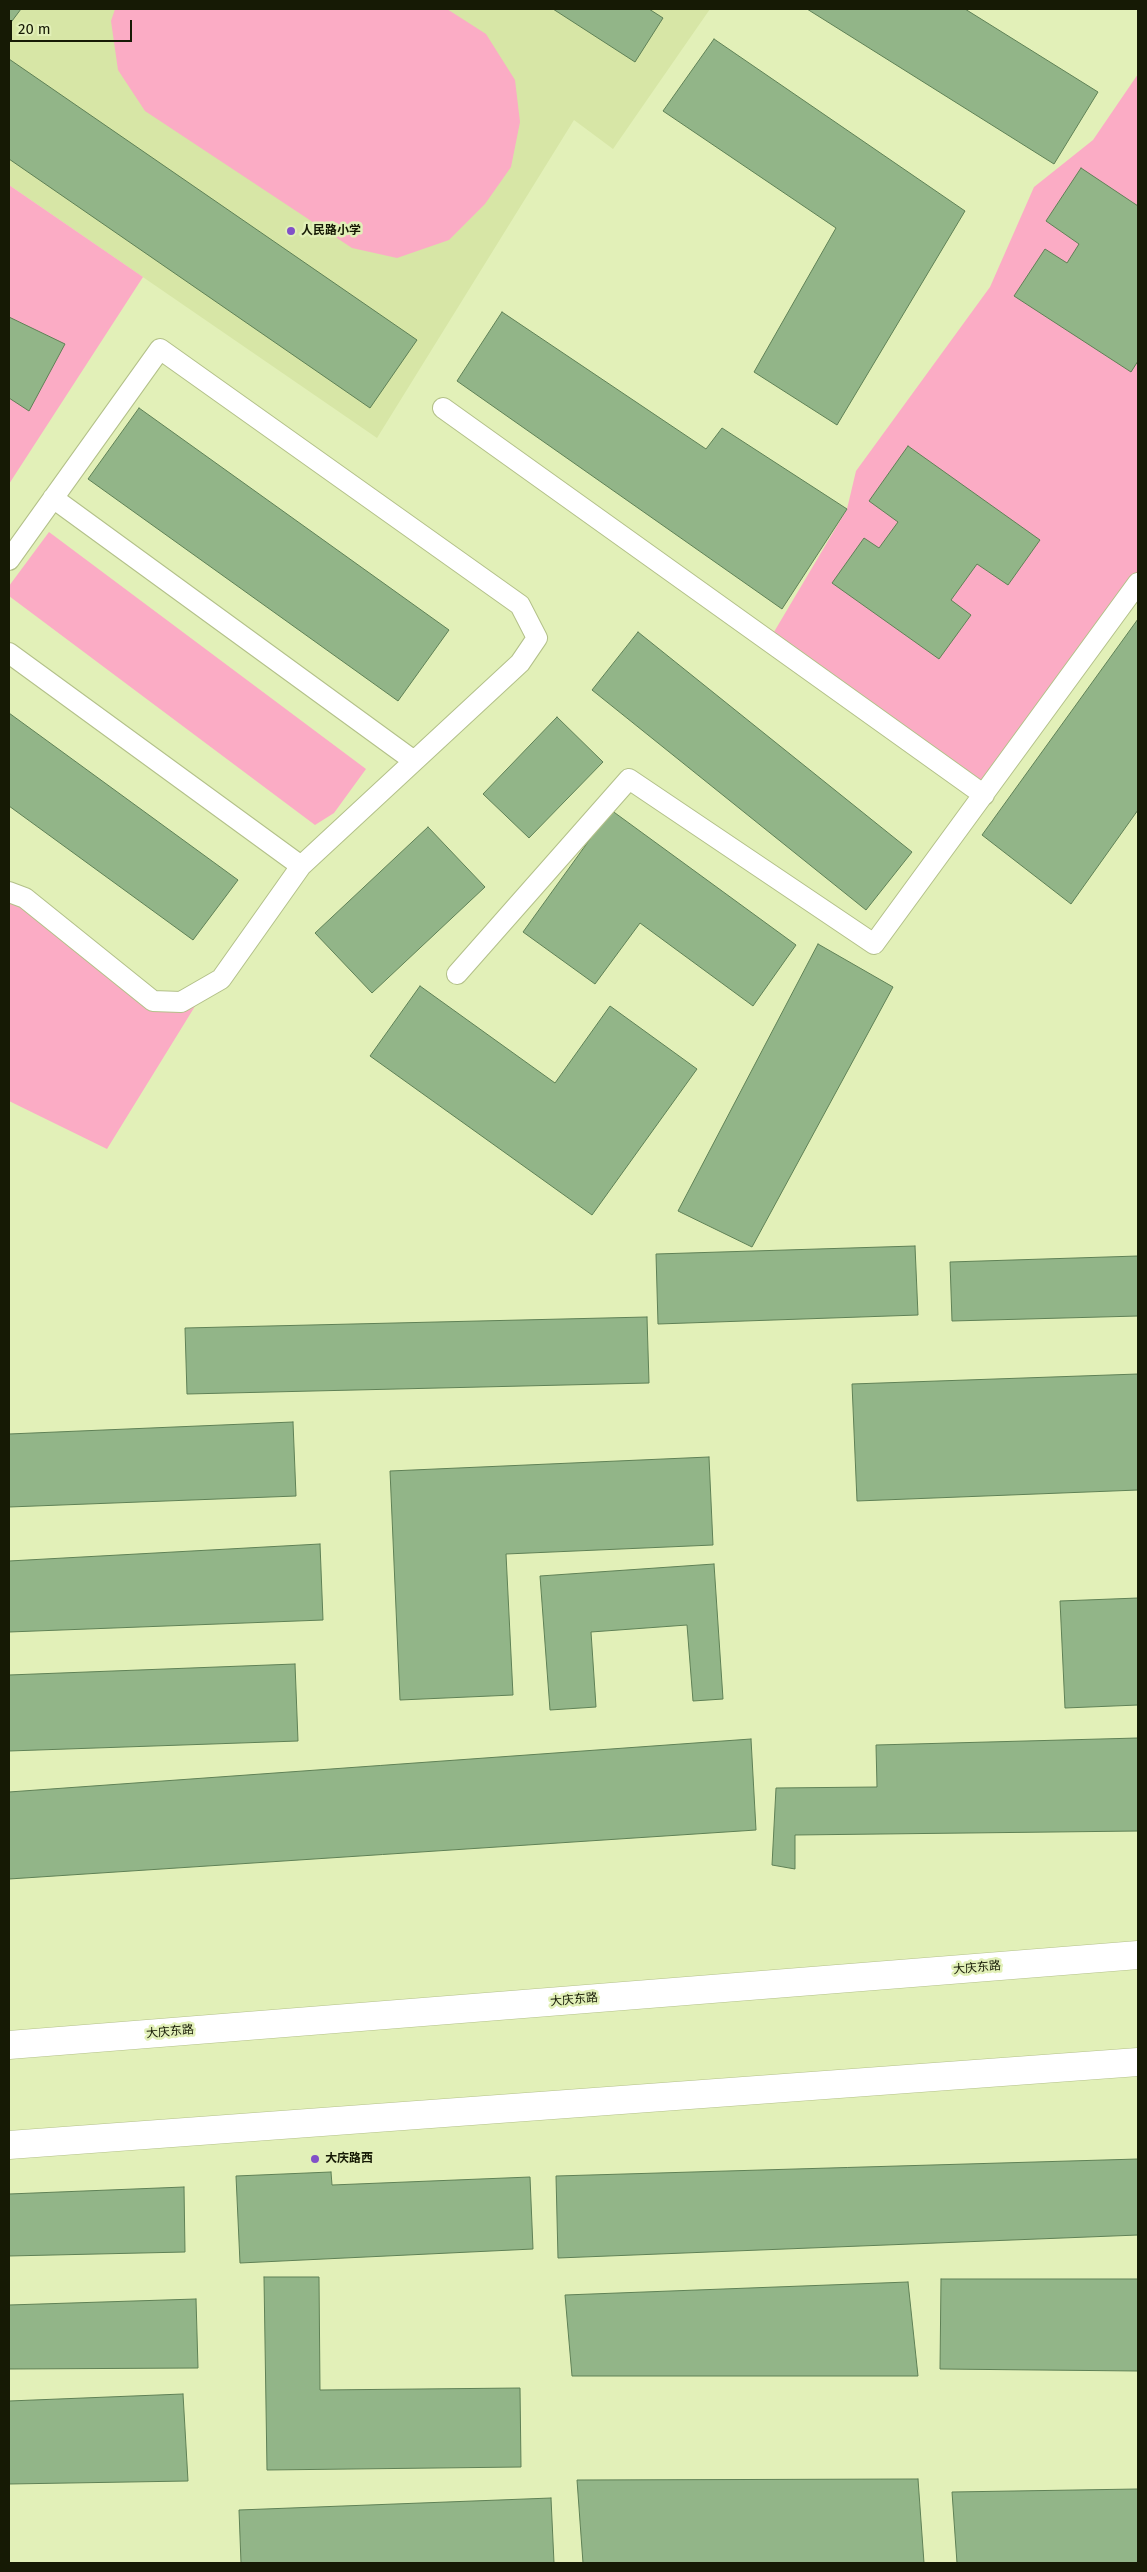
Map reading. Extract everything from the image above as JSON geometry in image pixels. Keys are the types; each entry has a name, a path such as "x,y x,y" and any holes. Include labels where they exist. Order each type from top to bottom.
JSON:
{"main road":[{"name":"大庆东路","path":"9,2045 1138,1955"},
{"path":"9,2145 1138,2062"}],"lane":[{"path":"9,560 160,349 520,605 537,638 520,663 301,866 221,979 181,1002 152,1001 25,898 9,892"},
{"path":"443,408 984,796"},
{"path":"53,498 414,761"},
{"path":"457,974 629,780 874,944 1138,583"},
{"path":"9,653 301,866"}],"shaded area":[{"name":"人民路小学","path":"9,9 710,9 613,149 574,120 377,438 9,185"},
{"path":"115,9 447,9 486,34 515,80 520,122 511,167 485,204 449,240 397,258 352,248 145,111 118,70 111,21"},
{"path":"1138,74 1138,583 984,795 768,642 847,509 856,471 990,287 1034,187 1093,140"},
{"path":"9,185 143,277 9,484"},
{"path":"49,532 366,769 334,813 315,825 9,596 9,586"},
{"path":"9,892 152,1001 197,1003 107,1149 9,1101"}],"building":[{"path":"9,9 21,9 9,25"},
{"path":"553,9 649,9 663,18 635,62"},
{"path":"807,9 965,9 1098,92 1054,164"},
{"path":"714,39 965,211 837,425 754,372 836,228 663,111"},
{"path":"9,59 417,340 370,408 9,159"},
{"path":"1081,168 1138,206 1138,361 1131,372 1014,296 1045,249 1067,263 1079,244 1046,221"},
{"path":"502,312 706,449 722,428 847,509 782,609 457,381"},
{"path":"9,317 65,344 29,411 9,398"},
{"path":"139,408 449,630 398,701 88,479"},
{"path":"908,446 1040,540 1008,585 977,564 951,600 971,615 939,659 832,583 864,538 879,548 898,522 869,501"},
{"path":"1138,619 1138,810 1071,904 982,835"},
{"path":"638,632 912,852 866,910 592,690"},
{"path":"9,713 238,880 193,940 9,806"},
{"path":"557,717 603,762 529,838 483,794"},
{"path":"611,810 796,945 753,1006 640,923 595,984 523,932"},
{"path":"428,827 485,887 372,993 315,933"},
{"path":"818,944 893,987 752,1247 678,1211"},
{"path":"420,986 555,1083 610,1006 697,1069 592,1215 370,1056"},
{"path":"915,1246 918,1315 658,1324 656,1254"},
{"path":"1138,1256 1138,1316 952,1321 950,1262"},
{"path":"647,1317 649,1383 187,1394 185,1328"},
{"path":"1138,1374 1138,1490 857,1501 852,1384"},
{"path":"293,1422 296,1496 9,1507 9,1434"},
{"path":"709,1457 713,1545 506,1554 513,1695 400,1700 390,1471"},
{"path":"320,1544 323,1620 9,1632 9,1561"},
{"path":"714,1564 723,1699 693,1701 687,1625 591,1632 596,1707 550,1710 540,1576"},
{"path":"1138,1598 1138,1705 1065,1708 1060,1601"},
{"path":"295,1664 298,1741 9,1751 9,1675"},
{"path":"1138,1738 1138,1831 795,1835 795,1869 772,1865 776,1788 877,1787 876,1745"},
{"path":"751,1739 756,1830 9,1879 9,1792"},
{"path":"1138,2159 1138,2235 558,2258 556,2176"},
{"path":"331,2172 332,2185 530,2177 533,2249 240,2263 236,2176"},
{"path":"184,2187 185,2252 9,2256 9,2194"},
{"path":"264,2277 319,2277 320,2390 520,2388 521,2467 267,2470"},
{"path":"941,2279 1138,2279 1138,2371 940,2369"},
{"path":"908,2282 918,2376 572,2376 565,2295"},
{"path":"196,2299 198,2368 9,2369 9,2305"},
{"path":"183,2394 188,2481 9,2484 9,2401"},
{"path":"918,2479 924,2563 583,2563 577,2480"},
{"path":"1138,2489 1138,2563 957,2563 952,2492"},
{"path":"551,2498 554,2563 241,2563 239,2510"}],"place":[{"name":"人民路小学","path":"291,231"},
{"name":"大庆路西","path":"315,2159"}]}
